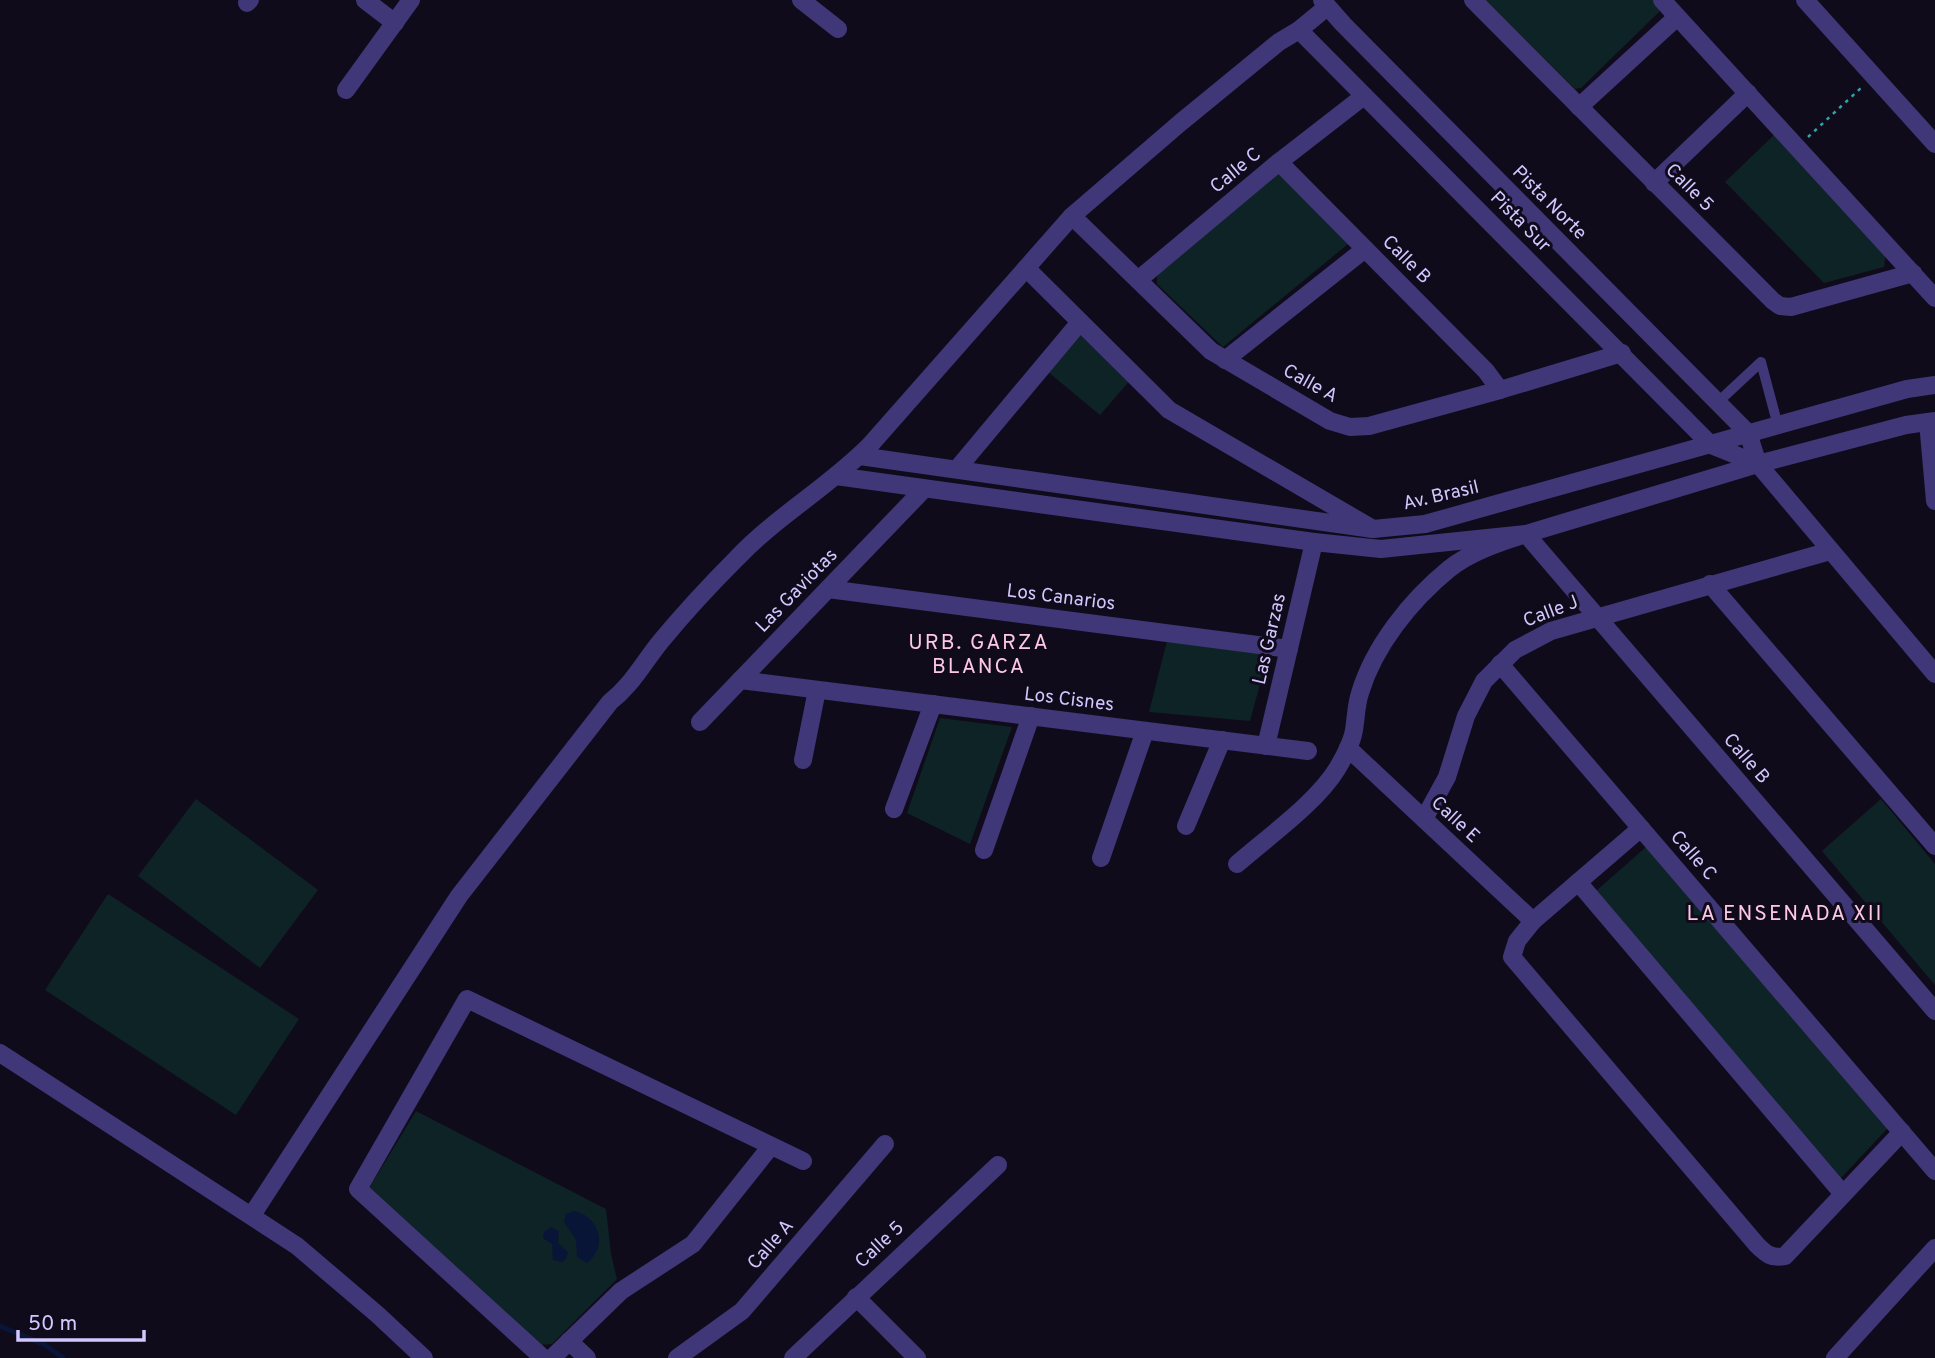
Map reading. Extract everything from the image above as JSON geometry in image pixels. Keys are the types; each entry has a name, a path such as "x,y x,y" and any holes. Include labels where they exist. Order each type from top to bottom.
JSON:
{"street":[{"path":"365,0 395,23"},
{"path":"346,90 411,0"},
{"path":"801,0 838,29"},
{"name":"Calle 5","path":"1473,0 1780,306 1791,307 1913,273"},
{"path":"1662,0 1935,298"},
{"path":"1805,0 1935,144"},
{"path":"252,1215 459,896 610,702 627,689 660,642 738,556 785,514 860,456 1072,216 1180,122 1279,42 1298,30 1324,4"},
{"name":"Pista Norte","path":"1324,4 1748,433"},
{"path":"1580,107 1678,17"},
{"name":"Pista Sur","path":"1298,30 1711,445"},
{"path":"1654,183 1748,93"},
{"name":"Calle C","path":"1138,280 1279,162 1364,96"},
{"name":"Calle B","path":"1279,162 1486,371 1500,390"},
{"name":"Calle A","path":"1072,216 1211,351 1330,421 1350,427 1369,426 1622,353"},
{"path":"1225,360 1365,248"},
{"path":"1026,268 1169,410 1373,529"},
{"path":"957,469 1080,322"},
{"name":"Av. Brasil","path":"860,456 1373,529 1425,524 1907,389 1935,385"},
{"path":"1237,864 1323,789 1354,734 1358,700 1377,655 1406,611 1450,568 1487,549 1526,534 1758,464 1906,425 1931,421 1935,501"},
{"path":"1748,433 1758,464 1935,674"},
{"path":"1711,445 1758,464"},
{"path":"836,476 1381,549 1526,534"},
{"name":"Las Gaviotas","path":"700,722 924,489"},
{"name":"Calle B","path":"1526,534 1935,1011"},
{"name":"Las Garzas","path":"1266,746 1314,542"},
{"name":"Calle J","path":"1423,819 1447,777 1466,716 1485,681 1515,650 1534,639 1597,617 1830,551"},
{"path":"1710,584 1935,846"},
{"name":"Los Canarios","path":"828,589 1289,649"},
{"name":"Calle C","path":"1500,664 1935,1171"},
{"name":"Los Cisnes","path":"740,680 1308,751"},
{"path":"803,760 817,690"},
{"path":"894,809 933,704"},
{"path":"984,850 1031,716"},
{"path":"1101,858 1144,731"},
{"path":"1186,826 1222,740"},
{"name":"Calle E","path":"1348,748 1533,921"},
{"path":"1641,828 1533,921 1517,942 1512,957 1765,1254 1776,1258 1785,1256 1902,1132"},
{"path":"1578,883 1843,1194"},
{"path":"543,1358 358,1189 467,999 803,1161"},
{"path":"0,1053 252,1215 320,1264 424,1358"},
{"name":"Calle A","path":"677,1358 742,1311 885,1144"},
{"path":"552,1358 621,1291 694,1244 771,1146"},
{"name":"Calle 5","path":"793,1358 998,1165"},
{"path":"1835,1358 1935,1248"},
{"path":"856,1297 917,1358"},
{"path":"569,1340 587,1358"}],"lane":[{"path":"1717,403 1761,362 1778,426"}],"path":[{"path":"1807,137 1865,85"}],"green space":[{"path":"1485,0 1653,0 1659,7 1659,12 1581,88 1575,89"},
{"path":"1775,134 1886,254 1884,267 1824,283 1725,182"},
{"path":"1281,173 1348,240 1348,244 1223,347 1157,284 1157,274"},
{"path":"1079,329 1132,378 1100,415 1047,371"},
{"path":"1167,641 1269,651 1250,721 1149,712"},
{"path":"940,718 1012,727 970,844 907,813"},
{"path":"196,799 318,890 260,968 138,876"},
{"path":"1881,799 1935,864 1935,985 1822,851"},
{"path":"1646,847 1888,1128 1841,1178 1596,891"},
{"path":"108,894 299,1019 236,1115 45,990"},
{"path":"416,1111 606,1209 617,1279 552,1344 541,1345 368,1190"}],"water":[{"path":"574,1211 590,1219 598,1232 598,1248 587,1263 577,1257 576,1240 564,1222 566,1214"},
{"path":"551,1227 559,1231 558,1243 568,1252 562,1262 553,1260 552,1244 543,1238 544,1232"}],"waterway":[{"path":"0,1326 45,1345 63,1358"}],"district":[{"name":"URB. GARZA BLANCA","path":"979,655"},
{"name":"LA ENSENADA XII","path":"1785,914"}]}
